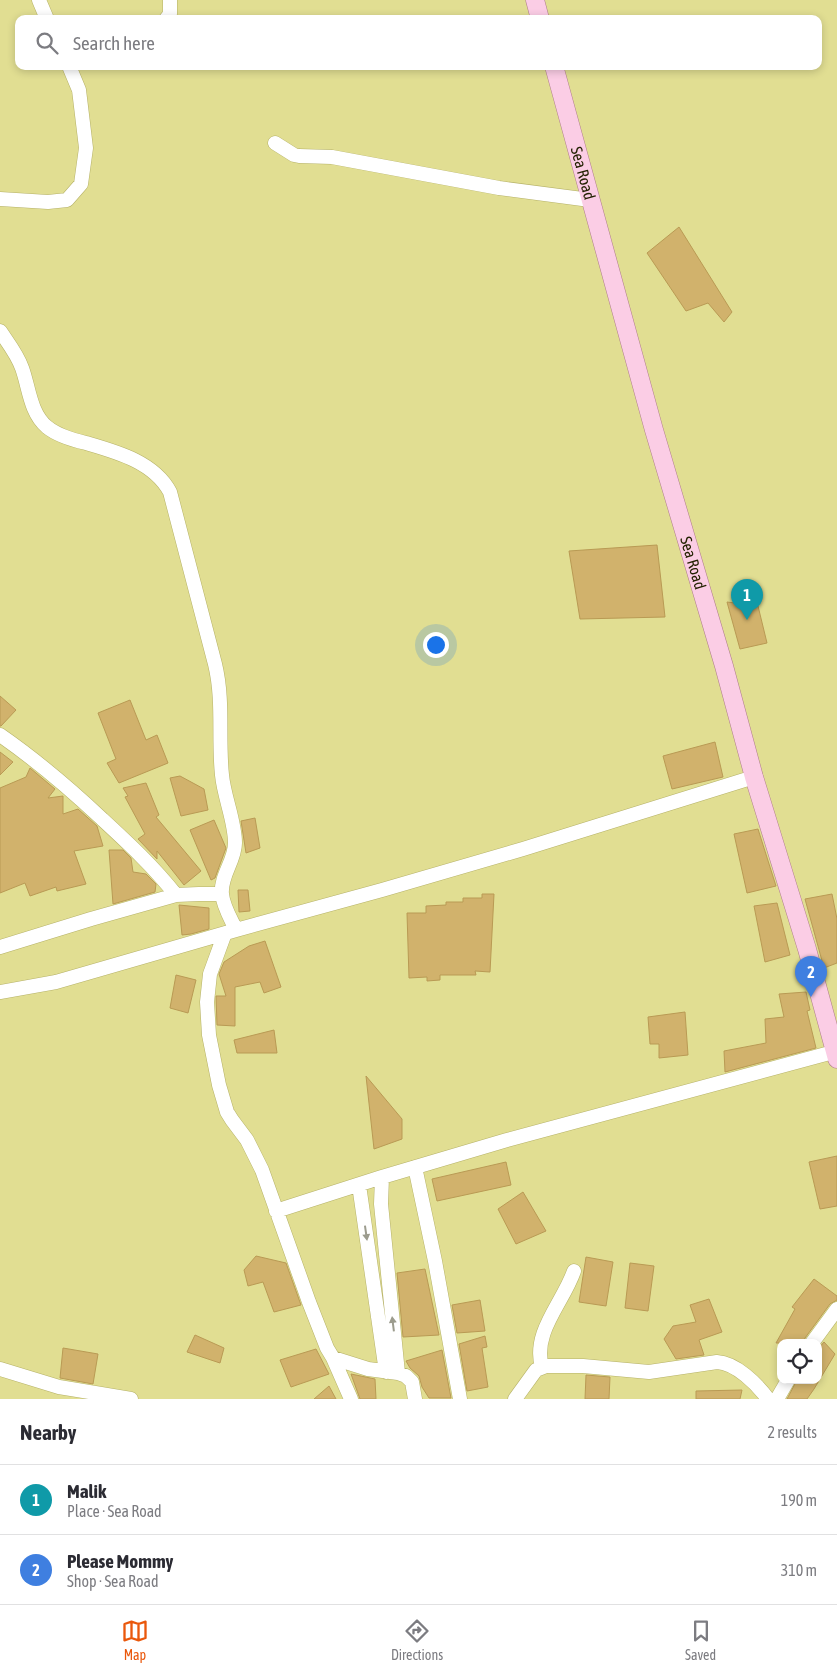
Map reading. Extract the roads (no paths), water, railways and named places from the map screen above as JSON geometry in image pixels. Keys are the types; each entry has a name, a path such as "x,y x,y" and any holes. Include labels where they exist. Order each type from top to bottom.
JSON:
{"main road":[{"path":"535,0 539,15"},
{"name":"Sea Road","path":"555,70 654,430 724,666 754,777 797,913 836,1054"}],"street":[{"path":"39,0 45,15"},
{"path":"169,15 170,0"},
{"path":"0,199 48,202 67,200 81,184 86,148 79,90 70,70"},
{"path":"275,143 294,155 299,156 332,157 498,188 590,200"},
{"path":"0,331 21,366 33,406 42,422 59,434 110,450 141,464 162,480 170,492 216,664 220,687 222,776 235,841 233,857 223,882 222,894 230,932 213,962 208,986 208,1019 214,1060 227,1112 252,1148 262,1170 309,1302 327,1348 334,1358 351,1399"},
{"path":"0,735 40,764 88,806 150,864 176,895"},
{"path":"0,992 56,982 488,859 754,777"},
{"path":"0,947 176,895 222,894"},
{"path":"276,1211 382,1177 553,1127 836,1054"},
{"path":"415,1167 435,1261 460,1399"},
{"path":"382,1177 381,1204 392,1372"},
{"path":"359,1185 392,1372"},
{"path":"542,1367 539,1357 540,1340 574,1271"},
{"path":"815,1339 837,1309"},
{"path":"334,1358 368,1369 392,1372 410,1380 414,1389 415,1399"},
{"path":"515,1399 536,1370 542,1367 556,1365 583,1366 649,1372 721,1362 737,1370 760,1389 768,1399"},
{"path":"0,1369 58,1388 131,1399"},
{"path":"777,1399 786,1384"}],"place":[{"name":"Malik","path":"747,620"},
{"name":"Please Mommy","path":"811,997"}]}
